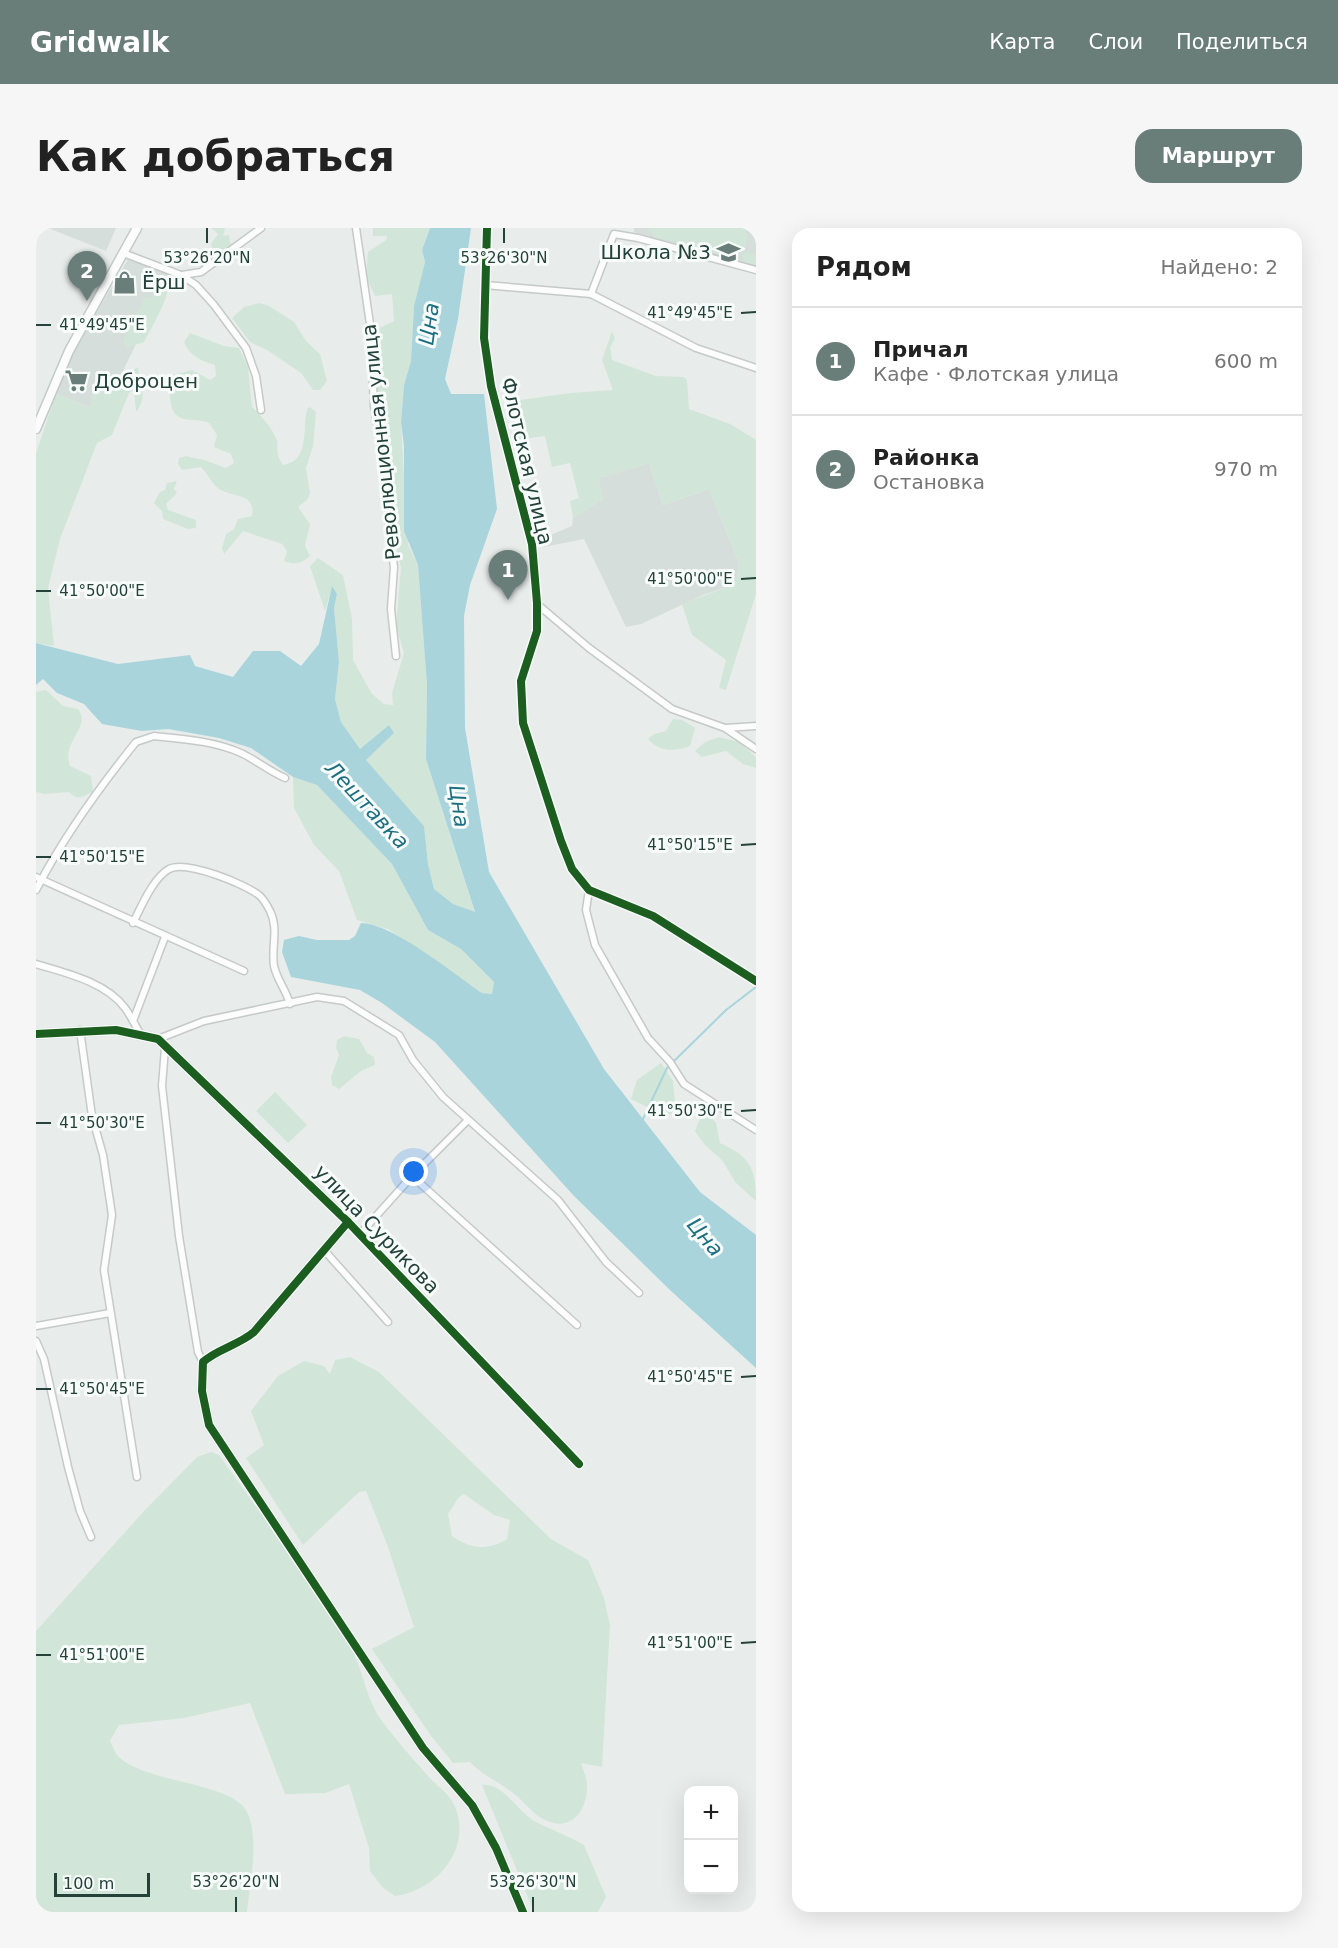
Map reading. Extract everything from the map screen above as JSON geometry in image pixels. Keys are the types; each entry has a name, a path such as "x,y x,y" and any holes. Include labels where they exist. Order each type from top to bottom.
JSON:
{"street":[{"path":"36,429 69,351 137,228"},
{"path":"181,275 201,272 261,228"},
{"name":"Революционная улица","path":"356,228 370,324 374,406 388,487 389,532 394,567 391,609 396,656"},
{"name":"Флотская улица","path":"487,228 484,338 491,386 532,544 537,603 537,631 521,681 523,723 572,869 589,890"},
{"path":"591,294 615,234 638,238 756,270"},
{"path":"123,253 181,275 196,285 246,348 256,376 261,410"},
{"path":"485,285 591,294 696,348 756,368"},
{"path":"537,603 572,634 672,709 725,728 756,749"},
{"path":"725,728 756,726"},
{"path":"36,890 39,879 87,806 136,742 144,738 154,736 219,746 241,753 268,771 285,778"},
{"path":"133,922 159,878 168,870 181,868 217,875 236,883 260,897 269,910 274,922 274,964 278,979 290,1004"},
{"path":"39,879 244,971"},
{"path":"756,981 653,916 589,890 586,910 595,945 648,1038 670,1062 684,1084 756,1130"},
{"path":"133,1021 165,937"},
{"path":"36,964 71,974 99,987 124,1006 140,1033"},
{"path":"36,1034 116,1030 140,1033 158,1039 204,1021 316,997 344,1001 399,1035 425,1077 468,1120 558,1200 606,1262 639,1293"},
{"path":"80,1030 92,1116 103,1155 112,1215 104,1270 137,1477"},
{"name":"улица Сурикова","path":"158,1039 360,1234 579,1464"},
{"path":"165,1048 162,1086 179,1236 198,1352 203,1362 202,1391 208,1425 423,1748 472,1805 496,1848 523,1912"},
{"path":"360,1234 412,1176 468,1120"},
{"path":"412,1176 577,1324"},
{"path":"203,1362 241,1343 254,1332 348,1222"},
{"path":"324,1250 388,1322"},
{"path":"36,1326 110,1313"},
{"path":"36,1341 44,1359 80,1511 91,1537"}],"shaded area":[{"path":"48,228 116,228 106,251"},
{"name":"Школа №3","path":"634,228 756,228 756,267 634,232"},
{"path":"133,251 150,266 170,274 120,377 108,415 56,394 73,352"},
{"path":"649,463 663,505 709,489 739,562 737,579 727,587 703,595 641,624 626,627 584,539 544,547 541,539 572,526 573,517 603,499 598,478"}],"green space":[{"path":"211,228 225,228 223,236 229,235 230,242 242,253 229,262 223,251 219,254 213,251 211,244 218,234"},
{"path":"373,228 430,228 422,250 425,262 414,306 411,361 404,385 401,422 408,545 418,565 427,685 426,759 475,913 453,904 434,889 428,864 424,826 365,759 394,733 389,725 360,749 341,722 335,699 339,662 334,608 337,594 332,587 325,611 310,566 318,558 343,575 352,619 353,660 372,694 384,704 393,705 392,693 404,653 396,626 401,568 392,526 394,486 384,452 377,411 375,346 377,329 394,321 392,294 375,296 366,277 368,252 386,240 387,236 373,236"},
{"name":"Школа №3","path":"647,228 744,228 748,238 742,251 731,257 655,237"},
{"path":"744,252 756,255 756,266 741,262"},
{"path":"168,272 170,279 166,297 144,342 126,348 123,341 145,298 153,297 157,281"},
{"path":"259,303 269,306 294,322 306,341 320,354 327,381 320,390 313,390 301,373 267,350 250,342 232,318 244,307"},
{"path":"612,331 615,339 610,347 612,360 656,376 684,377 687,380 689,409 730,424 756,440 756,594 726,690 719,688 726,660 692,635 682,604 727,587 737,578 739,562 709,489 663,505 649,463 598,478 603,499 573,517 570,501 579,498 570,463 552,467 545,436 517,440 507,402 570,393 613,390 602,360"},
{"path":"190,333 224,346 239,348 248,367 252,407 266,421 274,434 278,456 283,465 292,462 301,451 307,409 310,407 316,412 313,446 306,468 310,493 307,500 298,507 310,524 305,546 310,556 304,561 295,563 284,561 287,551 282,544 243,531 224,554 222,548 226,534 234,529 238,519 252,516 251,503 243,497 219,489 201,467 182,470 178,464 179,458 186,456 226,468 234,463 231,454 214,447 217,435 209,423 179,417 172,409 170,391 173,375 192,370 210,380 216,376 215,365 196,357 186,347 184,342"},
{"path":"138,367 143,395 140,406 136,412 134,390 129,393 112,435 97,443 60,539 48,588 54,646 36,643 36,453 56,394 90,408 92,395 100,386 124,386 129,373"},
{"path":"177,481 174,489 177,493 166,504 168,510 196,520 196,528 188,529 163,519 162,511 154,503 160,492 165,490 167,483"},
{"path":"46,690 63,706 78,709 81,722 69,749 68,757 70,766 91,776 93,792 75,797 69,792 45,794 36,792 36,692"},
{"path":"673,719 682,720 695,728 690,746 679,749 662,749 648,739 654,734 666,731"},
{"path":"719,737 739,742 756,757 756,768 743,764 726,751 702,757 695,751 705,742"},
{"path":"293,777 317,785 392,864 428,930 461,949 494,982 492,994 482,993 388,929 357,920 339,871 314,845 294,808"},
{"path":"344,1036 359,1039 367,1053 374,1057 375,1065 361,1071 339,1089 332,1085 331,1077 339,1055 336,1048 337,1040"},
{"path":"661,1063 673,1081 676,1113 663,1115 631,1099 637,1080"},
{"path":"275,1092 307,1125 288,1143 256,1111"},
{"path":"708,1114 716,1123 720,1143 745,1159 753,1172 756,1201 736,1183 722,1160 704,1144 695,1131 700,1119"},
{"path":"350,1357 379,1372 551,1539 588,1560 604,1598 610,1625 602,1767 581,1763 587,1793 582,1808 573,1820 559,1824 545,1820 536,1815 512,1792 470,1762 453,1763 431,1736 372,1649 414,1627 388,1547 366,1491 359,1492 303,1545 246,1458 264,1445 251,1411 278,1376 304,1361 324,1366 330,1374 335,1360","holes":["464,1494 494,1515 510,1520 507,1539 500,1543 486,1547 472,1546 452,1536 448,1514 459,1497"]},
{"path":"211,1452 219,1455 335,1621 350,1646 372,1704 382,1721 453,1803 458,1816 457,1845 444,1869 422,1887 395,1896 383,1888 370,1871 369,1848 349,1784 325,1793 285,1794 250,1703 184,1718 119,1725 110,1741 118,1756 131,1766 225,1794 239,1802 247,1812 251,1823 254,1848 247,1912 36,1912 36,1631 144,1511 197,1457"},
{"path":"482,1785 497,1788 536,1822 584,1845 606,1897 598,1912 534,1912"}],"water":[{"path":"430,228 471,228 458,319 445,379 451,394 484,394 497,509 470,585 464,616 465,728 489,872 604,1069 700,1192 756,1235 756,1368 671,1291 574,1196 435,1042 382,1003 360,990 291,977 282,952 284,940 299,936 317,940 349,940 355,936 361,923 374,925 406,940 482,993 492,994 494,982 461,949 428,930 392,864 317,785 293,777 251,748 219,738 168,729 142,731 102,724 84,704 57,693 43,679 36,685 36,643 118,664 190,655 195,666 233,677 253,651 280,651 301,666 319,644 332,586 337,594 334,608 339,662 335,699 341,722 360,749 389,725 394,733 366,760 424,826 428,864 434,889 453,904 475,912 426,759 427,685 418,565 404,531 404,446 401,422 404,385 411,361 414,306 425,262 422,250"}],"waterway":[{"path":"643,1119 667,1068 726,1010 756,987"}],"cycle path":[{"path":"487,228 484,338 491,386 532,544 537,603 537,631 521,681 523,723 561,841 572,869 589,890 653,916 756,981"},
{"path":"36,1034 116,1030 158,1039 348,1222 579,1464"},
{"path":"348,1222 254,1332 203,1362 202,1391 209,1425 423,1748 472,1805 496,1848 523,1912"}],"place":[{"name":"Школа №3","path":"729,252"},
{"name":"Ёрш","path":"124,282"},
{"name":"Районка","path":"87,301"},
{"name":"Доброцен","path":"76,381"},
{"name":"Причал","path":"508,600"}],"water label":[{"name":"Цна","path":"429,324"},
{"name":"Лештавка","path":"367,805"},
{"name":"Цна","path":"459,806"},
{"name":"Цна","path":"705,1237"}]}
